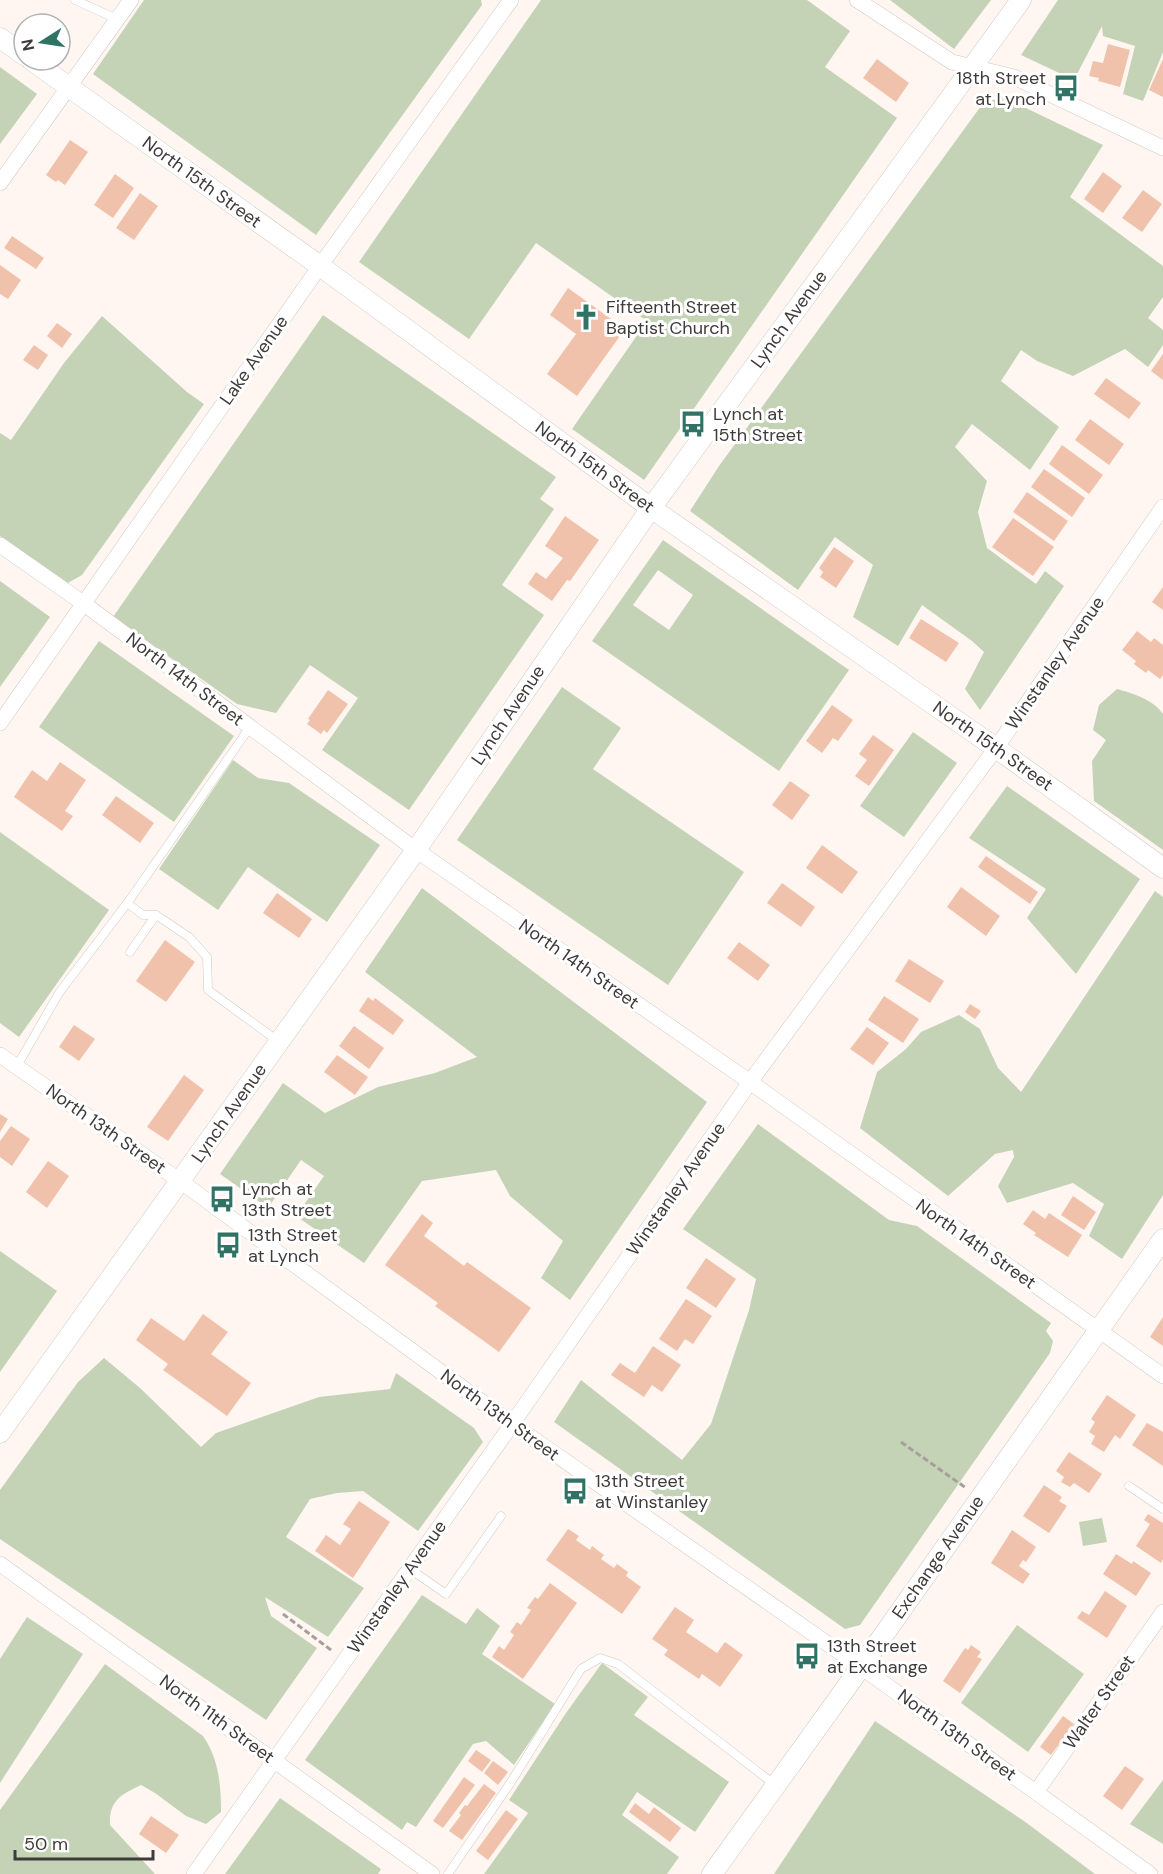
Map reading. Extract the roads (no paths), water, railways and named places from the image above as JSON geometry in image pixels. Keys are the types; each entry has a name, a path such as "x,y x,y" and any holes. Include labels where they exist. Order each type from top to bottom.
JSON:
{"street":[{"path":"0,183 130,0"},
{"name":"Lake Avenue","path":"0,723 320,266 511,0"},
{"path":"857,0 952,62 1014,77 1163,148"},
{"name":"Lynch Avenue","path":"0,1434 416,850 651,508 1021,0"},
{"name":"North 15th Street","path":"49,72 320,266 651,508 996,748 1163,868"},
{"name":"Winstanley Avenue","path":"194,1874 750,1083 996,748 1163,507"},
{"name":"North 14th Street","path":"0,545 83,603 416,850 1163,1376"},
{"name":"North 13th Street","path":"0,1054 180,1181 512,1424 861,1667 1150,1874"},
{"name":"Exchange Avenue","path":"712,1874 1163,1239"},
{"name":"North 11th Street","path":"0,1564 432,1874"},
{"name":"Walter Street","path":"1036,1792 1163,1612"}],"lane":[{"path":"75,0 117,19"},
{"path":"17,1066 59,993 127,903 250,727"},
{"path":"127,903 143,915 156,915 189,937 207,957 208,990 280,1041"},
{"path":"130,952 156,915"},
{"path":"1129,1486 1163,1509"},
{"path":"410,1569 446,1594 501,1516"},
{"path":"448,1874 511,1782 581,1670 600,1658 618,1664 776,1785"}],"place":[{"name":"18th Street at Lynch","path":"1066,88"},
{"name":"Fifteenth Street Baptist Church","path":"586,317"},
{"name":"Lynch at 15th Street","path":"693,424"},
{"name":"Lynch at 13th Street","path":"222,1199"},
{"name":"13th Street at Lynch","path":"228,1245"},
{"name":"13th Street at Winstanley","path":"575,1491"},
{"name":"13th Street at Exchange","path":"807,1656"}]}
